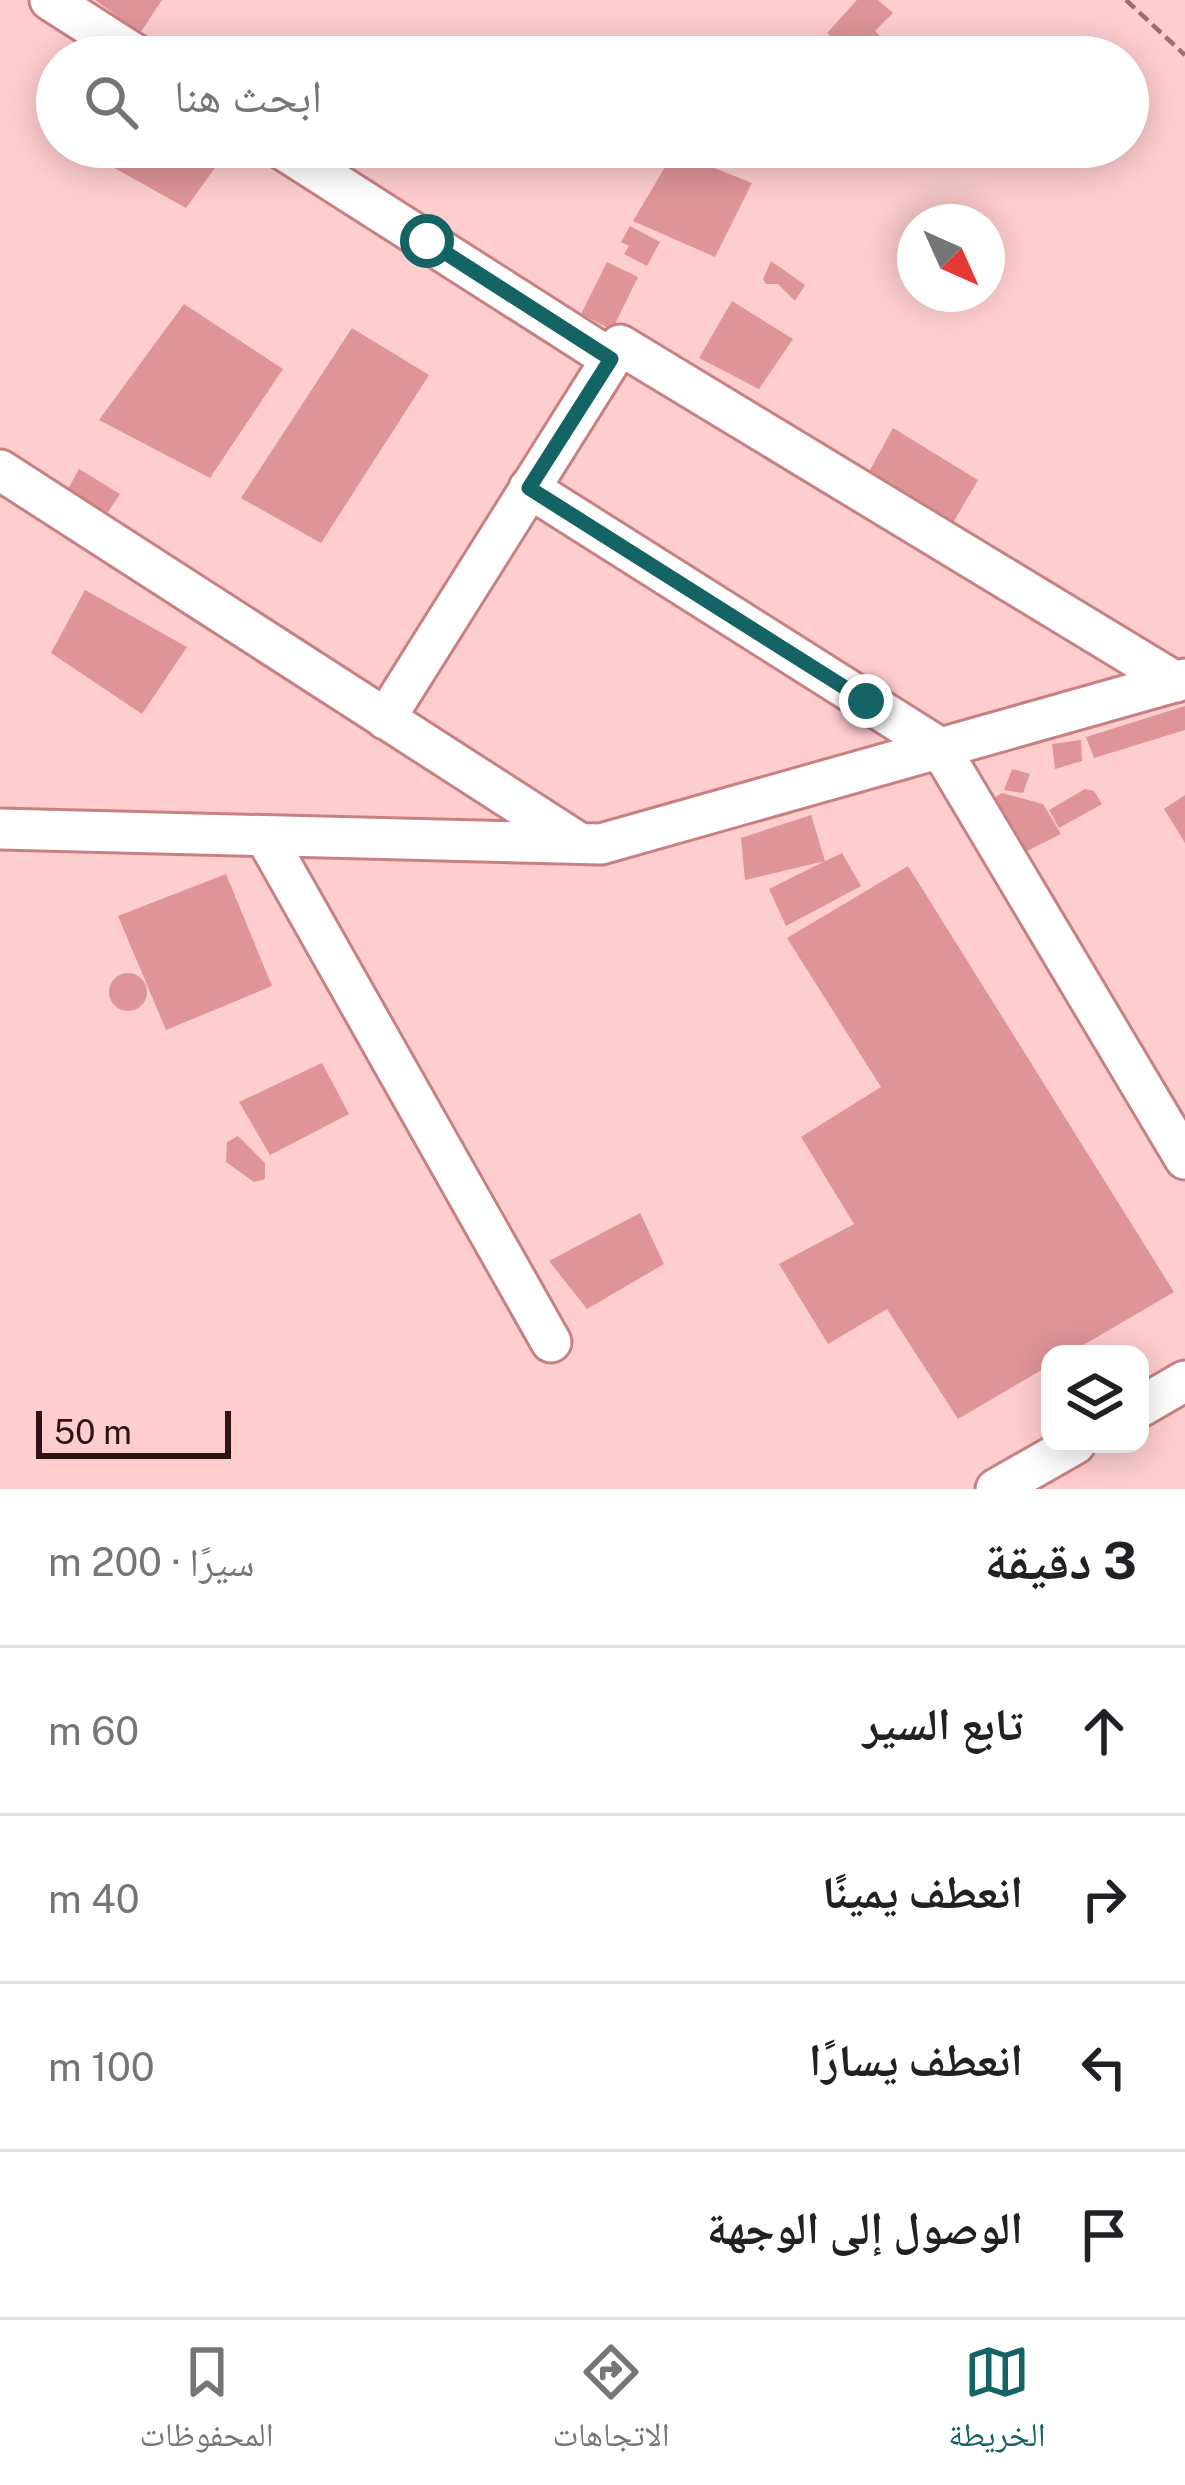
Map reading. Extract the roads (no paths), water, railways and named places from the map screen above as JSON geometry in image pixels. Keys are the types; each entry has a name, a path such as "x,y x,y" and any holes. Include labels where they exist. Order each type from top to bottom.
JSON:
{"street":[{"path":"50,0 106,36"},
{"path":"313,168 611,359"},
{"path":"386,718 620,345 1180,681"},
{"path":"0,470 579,843"},
{"path":"529,488 940,748 1185,1159"},
{"path":"0,829 602,844 1180,681"},
{"path":"265,836 550,1342"},
{"path":"1149,1402 1185,1382"},
{"path":"996,1489 1059,1453"}]}
